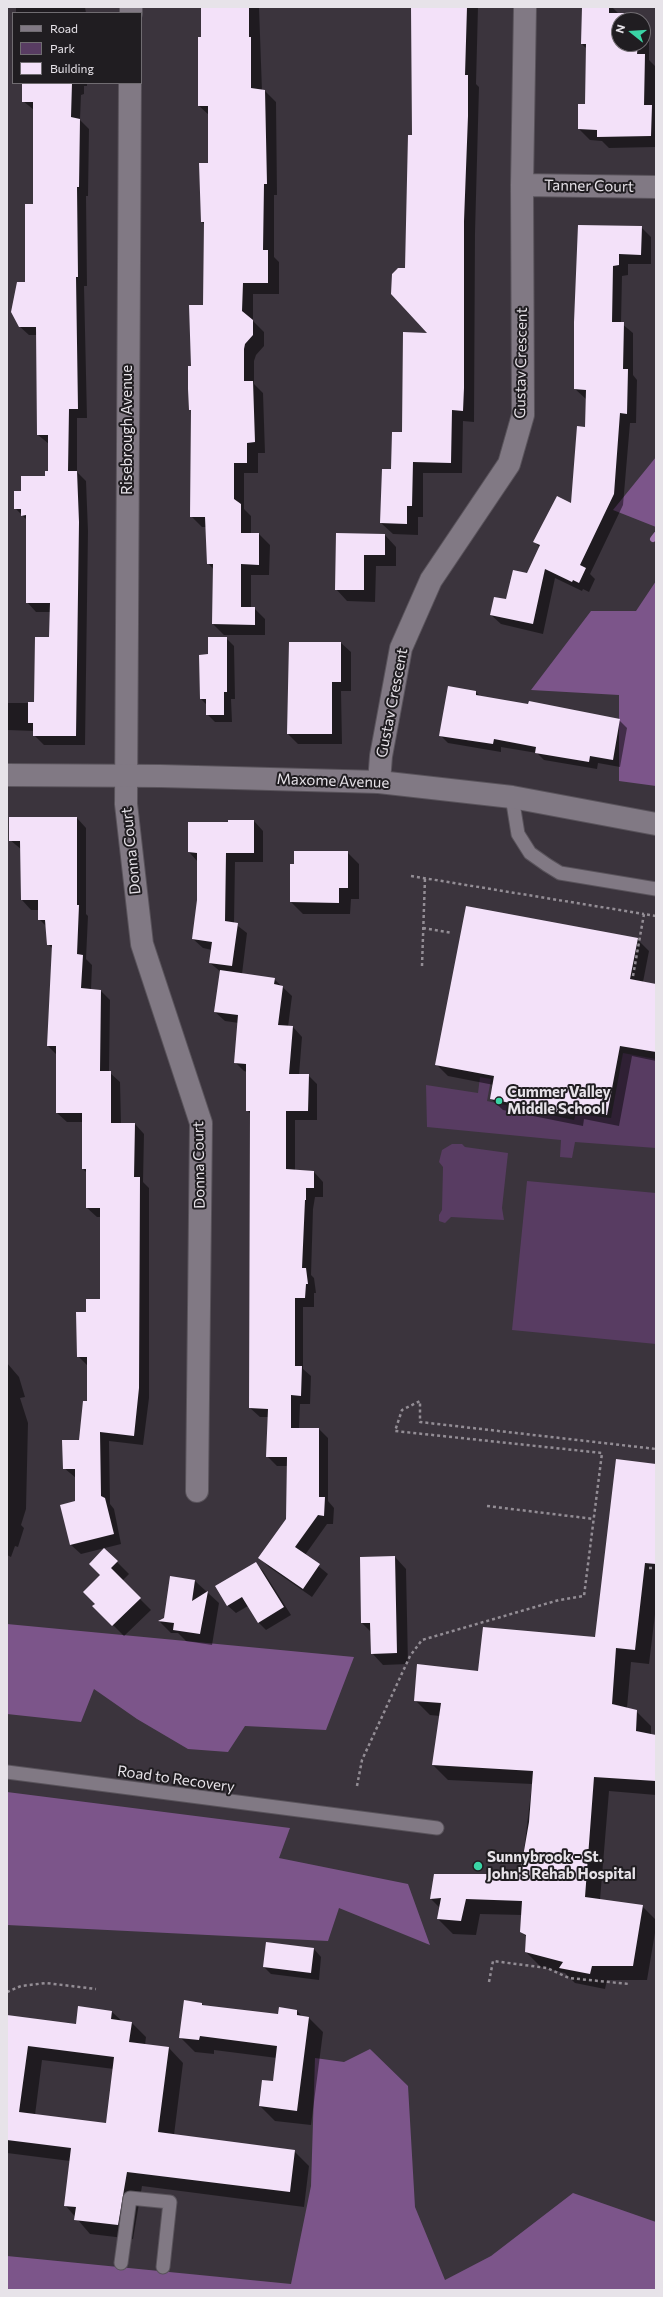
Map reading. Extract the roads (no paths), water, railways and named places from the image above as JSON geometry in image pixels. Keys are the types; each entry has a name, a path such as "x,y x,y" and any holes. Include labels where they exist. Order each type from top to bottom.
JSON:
{"street":[{"name":"Gustav Crescent","path":"379,782 381,756 401,648 431,580 509,464 523,415 522,185 525,7"},
{"name":"Risebrough Avenue","path":"125,776 130,84"},
{"name":"Tanner Court","path":"522,185 656,187"},
{"name":"Maxome Avenue","path":"7,775 125,776 379,782 512,797 656,824"},
{"name":"Donna Court","path":"125,776 126,804 142,944 201,1123 197,1491"}],"lane":[{"path":"512,797 518,834 530,853 547,865 560,873 656,889"},
{"name":"Road to Recovery","path":"7,1772 437,1828"},
{"path":"121,2263 130,2198 170,2202 163,2267"}],"waterway":[{"path":"653,539 656,535"}],"place":[{"name":"Cummer Valley Middle School","path":"499,1101"},
{"name":"Sunnybrook - St. John's Rehab Hospital","path":"478,1866"}]}
